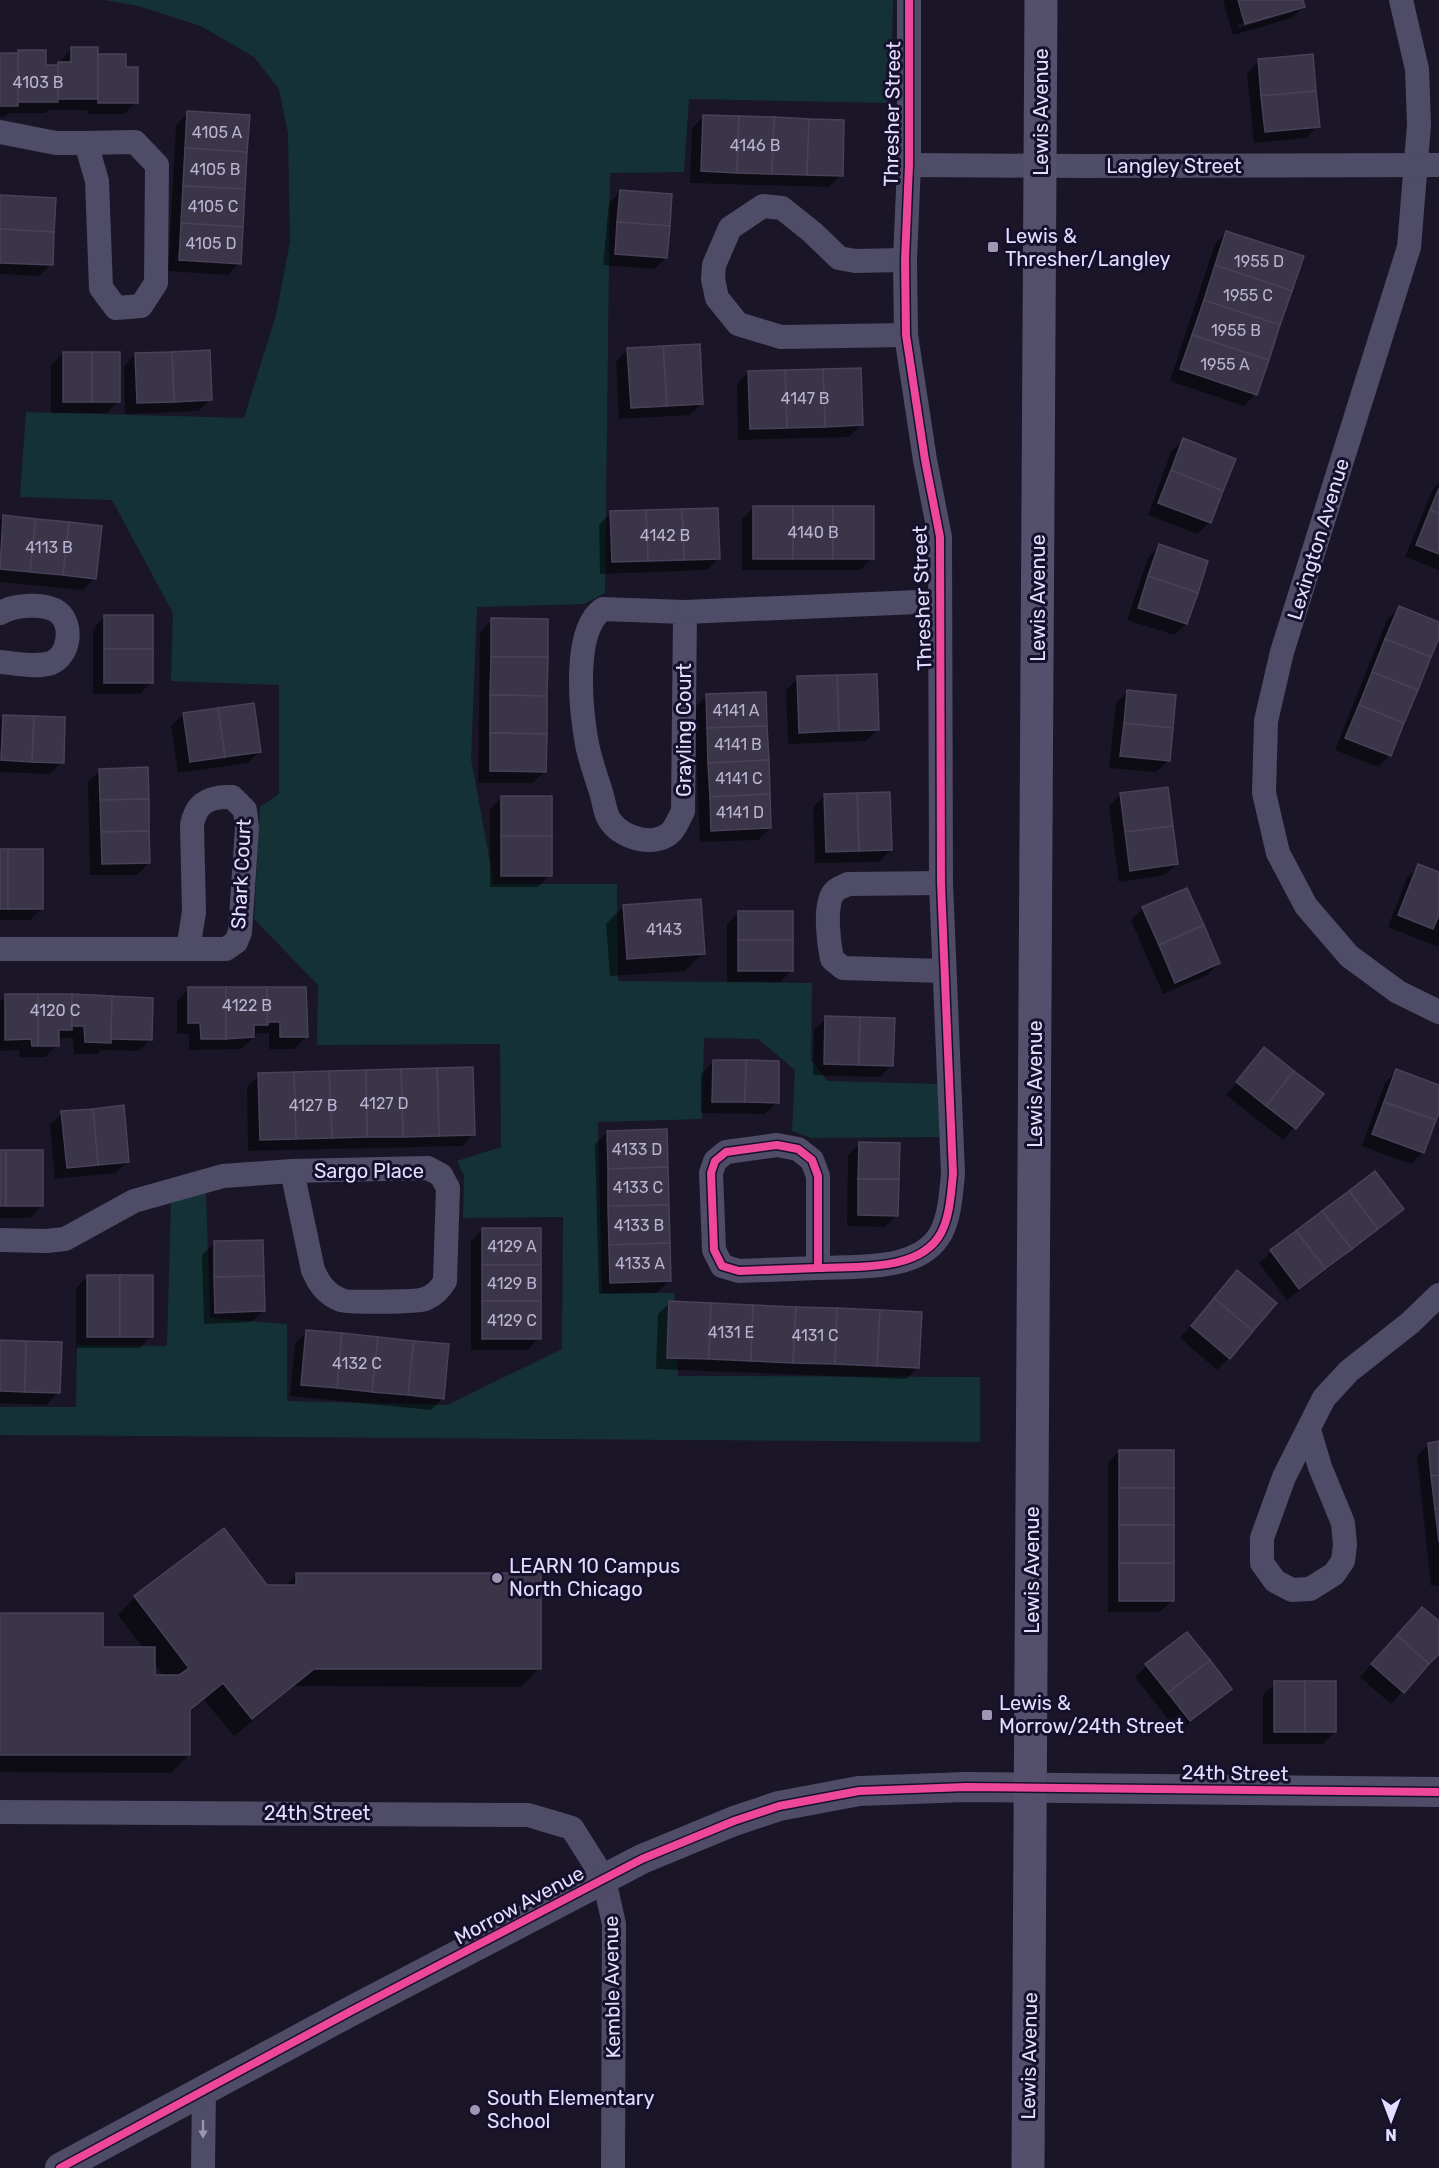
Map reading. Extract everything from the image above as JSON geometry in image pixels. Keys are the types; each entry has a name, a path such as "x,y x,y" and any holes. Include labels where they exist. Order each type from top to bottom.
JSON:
{"main road":[{"name":"Lewis Avenue","path":"1028,2168 1041,0"}],"street":[{"name":"Thresher Street","path":"818,1268 900,1262 926,1251 941,1233 950,1203 953,1174 941,883 940,537 925,460 906,335 909,0"},
{"name":"Lexington Avenue","path":"1401,0 1417,69 1419,124 1427,165 1408,247 1282,652 1266,721 1264,792 1278,853 1306,906 1349,956 1398,992 1439,1012"},
{"path":"0,132 56,143 135,142 157,165 156,283 141,306 116,308 101,288 97,181 86,143"},
{"name":"Langley Street","path":"909,165 1427,165"},
{"path":"905,260 855,261 839,258 782,208 763,206 730,228 714,265 713,279 717,298 738,324 781,337 906,335"},
{"name":"Grayling Court","path":"685,612 683,811 671,832 655,839 638,839 620,832 610,821 588,746 581,697 585,645 593,615 603,609 685,612 940,601"},
{"path":"0,613 8,608 24,606 43,607 57,612 64,621 68,641 59,658 49,663 0,662"},
{"name":"Shark Court","path":"0,949 188,949 226,949 236,942 240,932 247,828 245,810 232,797 219,796 204,802 194,812 192,825 194,912 188,949"},
{"path":"941,883 848,884 835,891 829,902 829,944 832,959 843,968 944,971"},
{"path":"777,1145 798,1149 812,1160 818,1176 818,1268 739,1271 722,1266 714,1251 711,1173 716,1161 726,1152 777,1145"},
{"name":"Sargo Place","path":"0,1240 65,1239 134,1201 224,1176 292,1172 428,1168 441,1175 448,1188 445,1281 438,1293 423,1300 344,1302 331,1295 319,1284 313,1270 292,1172"},
{"path":"1309,1430 1320,1467 1343,1523 1346,1545 1343,1561 1334,1574 1310,1589 1292,1590 1275,1581 1262,1563 1262,1538 1284,1477 1324,1398 1349,1371 1410,1323 1439,1295"},
{"name":"24th Street","path":"1030,1787 1439,1792"},
{"name":"Morrow Avenue","path":"60,2168 642,1859 724,1825 788,1804 859,1791 1030,1787"},
{"name":"24th Street","path":"0,1812 528,1815 572,1828 604,1879"},
{"name":"Kemble Avenue","path":"604,1879 614,1924 614,2168"},
{"path":"203,2168 204,2090"}],"green space":[{"path":"104,0 893,0 891,103 689,99 684,172 610,173 605,593 584,604 477,607 471,759 494,884 617,884 618,981 812,983 811,1060 827,1081 938,1084 939,1137 811,1138 792,1131 795,1070 758,1039 704,1038 702,1119 598,1122 602,1293 674,1293 678,1376 980,1377 980,1442 0,1435 0,1407 76,1407 77,1345 167,1346 171,1203 206,1192 210,1318 287,1324 287,1401 447,1405 562,1349 563,1217 463,1218 464,1176 457,1161 501,1147 500,1044 317,1045 318,985 254,919 260,807 279,794 279,685 171,681 173,613 112,500 20,497 26,412 244,418 276,315 290,242 288,133 279,89 254,57 201,26 138,6"}],"building":[{"path":"1238,0 1303,0 1305,7 1245,24"},
{"path":"71,47 98,47 98,99 58,99 58,62 71,62"},
{"path":"18,50 46,50 46,65 58,65 58,102 18,102"},
{"path":"0,53 18,53 18,106 0,106"},
{"path":"98,54 126,54 126,67 138,67 138,103 98,103"},
{"path":"1313,54 1316,91 1261,96 1258,59"},
{"path":"1316,91 1320,127 1265,132 1261,96"},
{"path":"187,111 250,115 247,152 185,148"},
{"path":"703,115 739,116 737,173 701,171"},
{"path":"739,116 774,117 772,174 737,173"},
{"path":"774,117 809,119 807,175 772,174"},
{"path":"809,119 844,120 843,176 807,175"},
{"path":"185,148 247,152 245,189 183,186"},
{"path":"183,186 245,189 243,227 181,223"},
{"path":"620,190 672,194 670,226 617,222"},
{"path":"0,195 56,198 54,232 0,229"},
{"path":"617,222 670,226 667,258 615,254"},
{"path":"181,223 243,227 241,264 179,260"},
{"path":"0,229 54,232 53,265 0,263"},
{"path":"1226,231 1304,256 1292,291 1215,265"},
{"path":"1215,265 1292,291 1280,325 1204,300"},
{"path":"1204,300 1280,325 1269,360 1192,335"},
{"path":"1192,335 1269,360 1257,395 1180,369"},
{"path":"700,344 703,404 667,406 663,346"},
{"path":"663,346 667,406 631,408 627,348"},
{"path":"210,350 212,400 174,402 172,352"},
{"path":"63,352 92,352 92,402 63,402"},
{"path":"92,352 120,352 120,402 92,402"},
{"path":"172,352 174,402 137,403 135,353"},
{"path":"861,368 863,425 825,427 823,369"},
{"path":"823,369 825,427 787,428 785,370"},
{"path":"785,370 787,428 750,429 748,371"},
{"path":"1183,438 1236,459 1223,491 1171,470"},
{"path":"1171,470 1223,491 1211,523 1158,503"},
{"path":"1439,488 1439,513 1430,510"},
{"path":"753,506 793,506 793,559 753,559"},
{"path":"793,506 833,506 833,559 793,559"},
{"path":"833,506 874,506 874,559 833,559"},
{"path":"718,508 720,559 684,560 682,509"},
{"path":"682,509 684,560 648,561 646,510"},
{"path":"646,510 648,561 612,562 610,511"},
{"path":"1430,510 1439,513 1439,554 1416,545"},
{"path":"3,515 36,519 30,572 0,569"},
{"path":"36,519 69,522 63,575 30,572"},
{"path":"69,522 102,526 96,579 63,575"},
{"path":"1159,544 1208,561 1198,593 1148,576"},
{"path":"1148,576 1198,593 1187,624 1138,608"},
{"path":"1399,606 1439,622 1439,638 1431,657 1385,639"},
{"path":"104,615 153,615 153,649 104,649"},
{"path":"491,618 548,619 548,657 491,657"},
{"path":"1385,639 1431,657 1418,690 1372,672"},
{"path":"104,649 153,649 153,683 104,683"},
{"path":"491,657 548,657 547,696 490,695"},
{"path":"1372,672 1418,690 1404,723 1359,705"},
{"path":"877,674 879,730 839,731 837,675"},
{"path":"837,675 839,731 799,733 797,676"},
{"path":"1127,690 1176,695 1173,728 1124,723"},
{"path":"766,692 767,726 707,728 706,694"},
{"path":"490,695 547,696 547,734 490,733"},
{"path":"254,703 261,752 225,757 218,708"},
{"path":"1359,705 1404,723 1391,756 1345,738"},
{"path":"218,708 225,757 190,762 183,713"},
{"path":"3,715 34,716 32,762 1,760"},
{"path":"34,716 65,717 64,763 32,762"},
{"path":"1124,723 1173,728 1170,761 1120,756"},
{"path":"767,726 769,760 708,763 707,728"},
{"path":"490,733 547,734 546,772 490,771"},
{"path":"769,760 770,794 710,797 708,763"},
{"path":"148,767 149,799 100,800 99,769"},
{"path":"1168,787 1173,826 1125,832 1120,793"},
{"path":"890,792 892,850 859,851 857,793"},
{"path":"857,793 859,851 826,852 824,794"},
{"path":"770,794 771,828 711,831 710,797"},
{"path":"501,796 552,796 552,836 501,836"},
{"path":"149,799 149,831 101,832 100,800"},
{"path":"1173,826 1178,864 1130,871 1125,832"},
{"path":"149,831 150,863 102,864 101,832"},
{"path":"501,836 552,836 552,876 501,876"},
{"path":"0,849 8,849 8,909 0,909"},
{"path":"8,849 43,849 43,909 8,909"},
{"path":"1418,864 1439,872 1439,915 1433,929 1398,915"},
{"path":"1187,888 1204,925 1159,945 1142,907"},
{"path":"701,899 705,954 627,959 623,905"},
{"path":"738,911 793,911 793,940 738,940"},
{"path":"1204,925 1220,963 1175,983 1159,945"},
{"path":"738,940 793,940 793,971 738,971"},
{"path":"188,987 226,987 226,1039 201,1039 200,1023 188,1023"},
{"path":"226,987 267,987 268,1025 254,1025 254,1037 226,1039"},
{"path":"267,987 306,987 308,1037 280,1037 280,1022 267,1022"},
{"path":"5,994 38,994 38,1046 32,1046 31,1039 5,1040"},
{"path":"38,994 72,994 72,1030 59,1030 59,1046 38,1046"},
{"path":"72,994 112,996 111,1043 85,1042 84,1026 72,1026"},
{"path":"112,996 153,998 152,1040 111,1039"},
{"path":"825,1016 860,1017 859,1065 824,1064"},
{"path":"860,1017 895,1018 893,1066 859,1065"},
{"path":"1264,1047 1294,1071 1266,1106 1236,1082"},
{"path":"713,1060 746,1060 745,1102 712,1102"},
{"path":"746,1060 779,1061 779,1103 745,1102"},
{"path":"473,1067 475,1135 439,1136 437,1068"},
{"path":"437,1068 439,1136 403,1137 401,1069"},
{"path":"401,1069 403,1137 367,1137 366,1070"},
{"path":"1396,1069 1439,1085 1439,1113 1436,1120 1384,1102"},
{"path":"366,1070 367,1137 332,1138 329,1071"},
{"path":"329,1071 332,1138 296,1139 294,1072"},
{"path":"1294,1071 1324,1094 1296,1129 1266,1106"},
{"path":"294,1072 296,1139 260,1140 258,1073"},
{"path":"1384,1102 1436,1120 1424,1153 1372,1134"},
{"path":"124,1105 129,1162 98,1165 93,1109"},
{"path":"93,1109 98,1165 67,1168 61,1111"},
{"path":"667,1129 668,1167 608,1169 607,1131"},
{"path":"859,1142 900,1143 899,1179 858,1179"},
{"path":"0,1150 6,1150 6,1206 0,1206"},
{"path":"6,1150 43,1150 43,1206 6,1206"},
{"path":"668,1167 669,1205 608,1206 608,1169"},
{"path":"1375,1171 1404,1209 1378,1229 1349,1191"},
{"path":"858,1179 899,1179 898,1216 858,1215"},
{"path":"1349,1191 1378,1229 1352,1249 1322,1211"},
{"path":"669,1205 670,1243 609,1245 608,1206"},
{"path":"1322,1211 1352,1249 1325,1269 1296,1231"},
{"path":"482,1228 541,1228 541,1265 482,1265"},
{"path":"1296,1231 1325,1269 1299,1289 1270,1250"},
{"path":"263,1240 264,1276 214,1277 214,1241"},
{"path":"670,1243 671,1281 610,1283 609,1245"},
{"path":"482,1265 541,1265 541,1301 482,1301"},
{"path":"1237,1270 1277,1303 1253,1331 1214,1298"},
{"path":"87,1275 120,1275 120,1337 87,1337"},
{"path":"120,1275 153,1275 153,1337 120,1337"},
{"path":"264,1276 265,1311 215,1313 214,1277"},
{"path":"1214,1298 1253,1331 1230,1359 1191,1326"},
{"path":"482,1301 541,1301 541,1339 482,1339"},
{"path":"669,1301 711,1303 709,1359 667,1358"},
{"path":"711,1303 753,1305 751,1361 709,1359"},
{"path":"753,1305 796,1307 793,1363 751,1361"},
{"path":"796,1307 837,1308 835,1364 793,1363"},
{"path":"837,1308 880,1310 877,1366 835,1364"},
{"path":"880,1310 922,1312 919,1368 877,1366"},
{"path":"306,1330 342,1333 337,1388 301,1385"},
{"path":"342,1333 378,1337 372,1392 337,1388"},
{"path":"378,1337 414,1341 408,1395 372,1392"},
{"path":"0,1340 26,1341 25,1392 0,1391"},
{"path":"26,1341 62,1342 60,1393 25,1392"},
{"path":"414,1341 449,1344 444,1399 408,1395"},
{"path":"1439,1441 1439,1475 1431,1476 1428,1443"},
{"path":"1119,1450 1174,1450 1174,1488 1119,1488"},
{"path":"1439,1475 1439,1508 1435,1509 1431,1476"},
{"path":"1119,1488 1174,1488 1174,1525 1119,1525"},
{"path":"1439,1508 1439,1542 1435,1509"},
{"path":"1119,1525 1174,1525 1174,1563 1119,1563"},
{"path":"224,1528 267,1585 296,1585 296,1573 541,1573 541,1669 314,1669 252,1719 223,1683 190,1710 190,1755 0,1755 0,1613 103,1613 103,1647 155,1647 155,1675 179,1675 189,1668 134,1596"},
{"path":"1119,1563 1174,1563 1174,1601 1119,1601"},
{"path":"1422,1607 1439,1621 1439,1654 1429,1664 1397,1635"},
{"path":"1187,1632 1210,1660 1168,1693 1145,1664"},
{"path":"1397,1635 1429,1664 1404,1693 1371,1664"},
{"path":"1210,1660 1232,1689 1190,1721 1168,1693"},
{"path":"1274,1681 1305,1681 1305,1732 1274,1732"},
{"path":"1305,1681 1336,1681 1336,1732 1305,1732"}],"cycle path":[{"path":"818,1268 739,1271 722,1266 714,1250 711,1173 715,1161 726,1152 777,1145 798,1149 812,1160 818,1176 818,1268 869,1266 903,1261 931,1246 944,1226 950,1204 953,1174 941,883 940,537 925,460 906,335 909,0"},
{"path":"60,2168 353,2010 642,1859 734,1821 779,1806 859,1791 966,1787 1439,1792"}],"place":[{"name":"Lewis & Thresher/Langley","path":"993,247"},
{"name":"LEARN 10 Campus North Chicago","path":"497,1578"},
{"name":"Lewis & Morrow/24th Street","path":"987,1715"},
{"name":"South Elementary School","path":"475,2110"}]}
